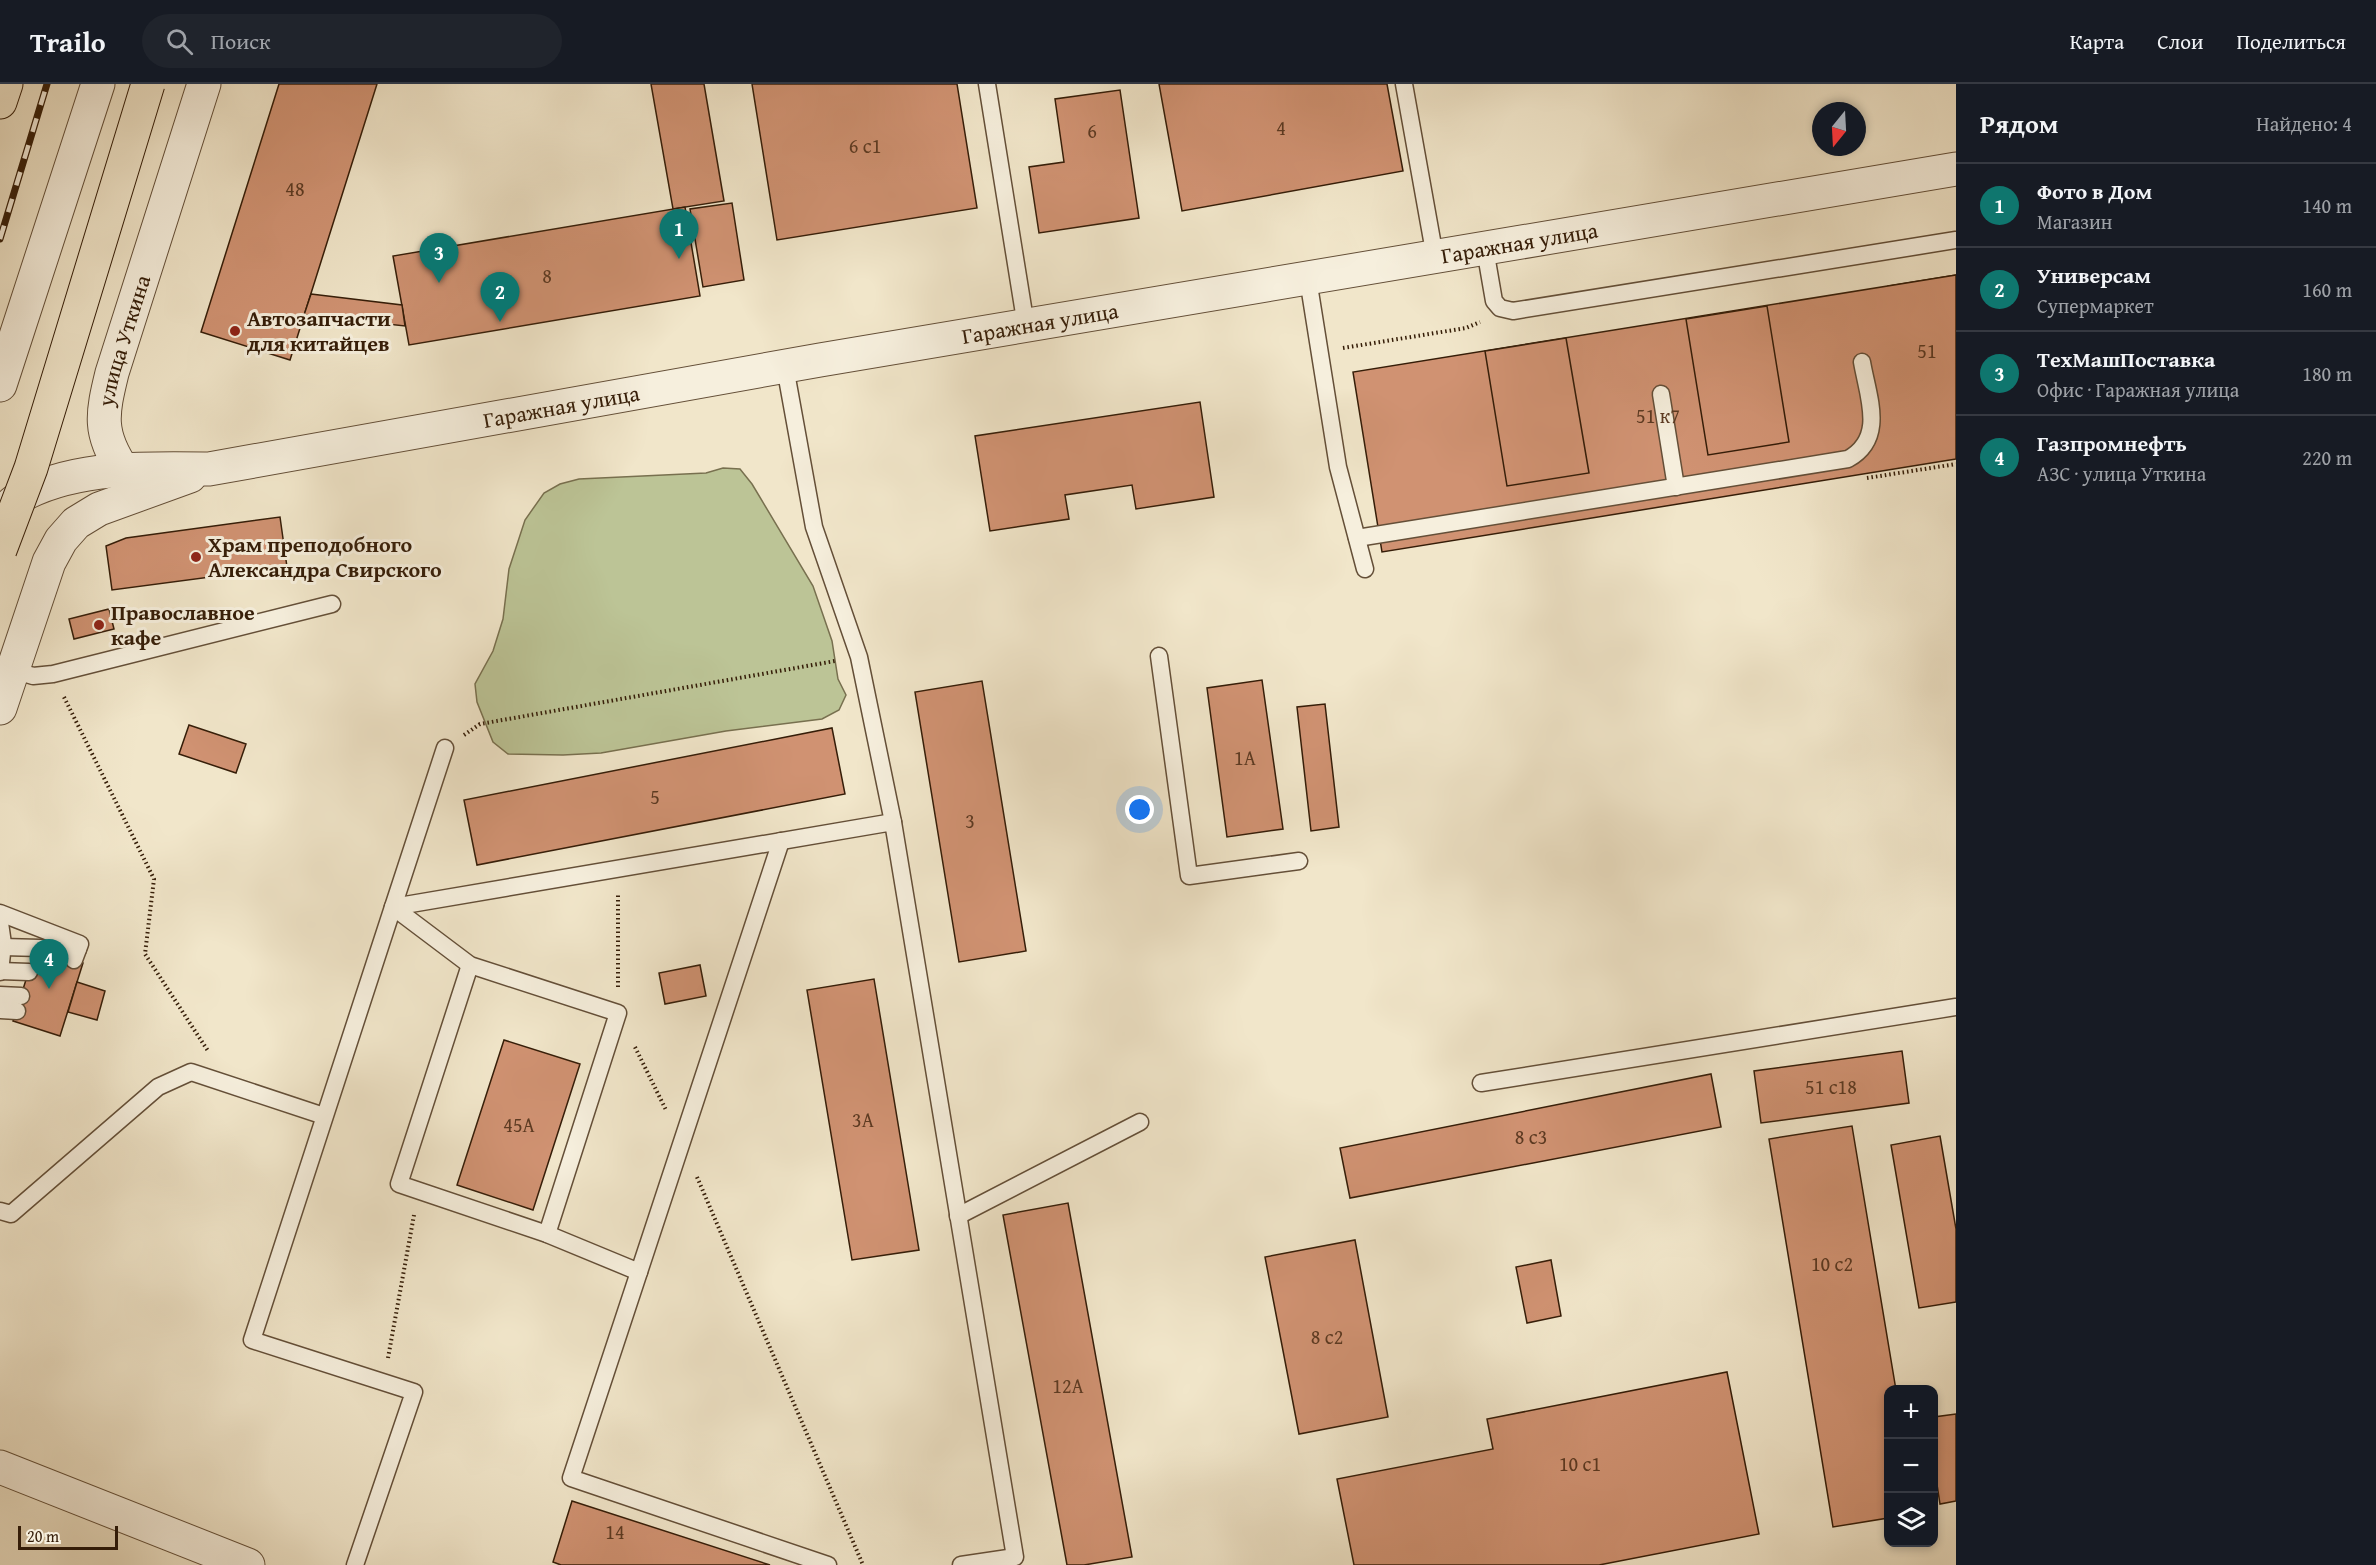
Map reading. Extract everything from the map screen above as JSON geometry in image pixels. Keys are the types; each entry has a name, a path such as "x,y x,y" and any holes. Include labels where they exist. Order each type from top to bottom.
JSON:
{"main road":[{"path":"0,102 6,84"},
{"path":"0,550 31,468 148,84"}],"street":[{"path":"0,385 98,84"},
{"name":"улица Уткина","path":"123,470 111,453 104,426 105,404 112,373 204,84"},
{"name":"Гаражная улица","path":"123,470 209,469 785,366 1956,169"},
{"path":"0,708 49,562 61,540 76,523 99,509 209,469"},
{"path":"0,513 24,494 63,479 123,470"},
{"path":"0,1467 248,1565"}],"lane":[{"path":"987,84 1026,326"},
{"path":"1404,84 1435,257"},
{"path":"1485,249 1494,301 1500,308 1513,311 1956,240"},
{"path":"1308,279 1338,466 1365,569"},
{"path":"1357,538 1848,459 1860,453 1871,435 1872,423 1862,362"},
{"path":"785,366 814,527 859,657 893,822 1015,1557 961,1565"},
{"path":"1661,394 1676,487"},
{"path":"13,670 33,676 52,674 332,604"},
{"path":"1159,656 1189,876 1299,861"},
{"path":"355,1565 414,1392 252,1340 445,748"},
{"path":"393,907 893,822"},
{"path":"781,841 571,1478 828,1565"},
{"path":"393,907 470,965 618,1013 548,1234"},
{"path":"0,913 80,944 76,955 3,947"},
{"path":"0,923 3,947 0,971 28,972"},
{"path":"470,965 399,1184 548,1234 639,1272"},
{"path":"0,995 13,1006"},
{"path":"1481,1083 1956,1006"},
{"path":"0,1211 11,1214 158,1087 191,1072 324,1116"},
{"path":"958,1216 1140,1122"}],"path":[{"path":"1320,351 1466,328 1478,324 1500,308"},
{"path":"445,748 480,724 859,657"},
{"path":"52,674 154,879 145,954 204,1042 225,1084"},
{"path":"619,869 618,1013 682,1141 863,1565"},
{"path":"383,1382 419,1191"}],"green space":[{"path":"723,468 740,469 752,484 813,586 832,641 838,679 846,695 839,710 822,719 726,731 601,753 508,754 493,742 477,702 475,684 493,651 503,619 509,569 525,520 544,493 560,484 579,479 706,473"}],"building":[{"path":"279,84 377,84 290,360 201,332"},
{"path":"651,84 704,84 724,201 673,209"},
{"path":"752,84 957,84 977,208 777,240"},
{"path":"1159,84 1387,84 1403,171 1182,211"},
{"path":"1120,90 1139,218 1039,233 1029,167 1064,162 1055,99"},
{"path":"732,203 744,280 703,287 690,209"},
{"path":"685,207 700,296 409,345 393,256"},
{"path":"1956,275 1956,415 1910,422 1888,286"},
{"path":"1956,275 1956,459 1382,552 1353,372"},
{"path":"311,294 402,305 405,326 304,315"},
{"path":"1767,306 1789,442 1708,455 1686,319"},
{"path":"1566,338 1589,473 1507,486 1485,351"},
{"path":"1200,402 1214,497 1136,509 1132,485 1065,495 1069,519 990,531 975,436"},
{"name":"Храм преподобного Александра Свирского","path":"280,517 287,567 112,590 106,546 126,538"},
{"path":"109,609 114,629 74,639 69,619"},
{"path":"1262,680 1283,829 1227,837 1207,688"},
{"path":"982,681 1026,951 959,962 915,692"},
{"path":"1325,704 1339,827 1311,831 1297,707"},
{"path":"189,725 246,744 236,773 179,754"},
{"path":"832,728 845,794 477,865 464,800"},
{"path":"36,948 83,963 60,1036 13,1021"},
{"path":"700,965 706,996 665,1004 659,973"},
{"path":"874,979 919,1250 852,1260 807,990"},
{"path":"77,982 105,991 97,1020 68,1012"},
{"path":"504,1040 580,1064 533,1210 457,1185"},
{"path":"1902,1051 1909,1103 1761,1123 1754,1071"},
{"path":"1711,1074 1721,1127 1350,1198 1340,1148"},
{"path":"1852,1126 1895,1385 1884,1385 1884,1519 1833,1527 1769,1139"},
{"path":"1940,1136 1956,1229 1956,1302 1919,1308 1891,1145"},
{"path":"1068,1203 1132,1557 1084,1565 1067,1565 1003,1215"},
{"path":"1355,1240 1388,1417 1299,1434 1265,1257"},
{"path":"1551,1260 1561,1316 1527,1323 1516,1267"},
{"path":"1727,1372 1759,1534 1599,1565 1354,1565 1337,1479 1493,1449 1487,1419"},
{"path":"1956,1414 1956,1501 1940,1504 1938,1491 1938,1416"},
{"path":"572,1501 770,1565 561,1565 553,1562"}],"railway":[{"path":"0,239 47,84"}],"place":[{"name":"Фото в Дом","path":"679,259"},
{"name":"ТехМашПоставка","path":"439,283"},
{"name":"Универсам","path":"500,322"},
{"name":"Автозапчасти для китайцев","path":"235,331"},
{"name":"Храм преподобного Александра Свирского","path":"196,557"},
{"name":"Православное кафе","path":"99,625"},
{"name":"Газпромнефть","path":"49,989"}]}
